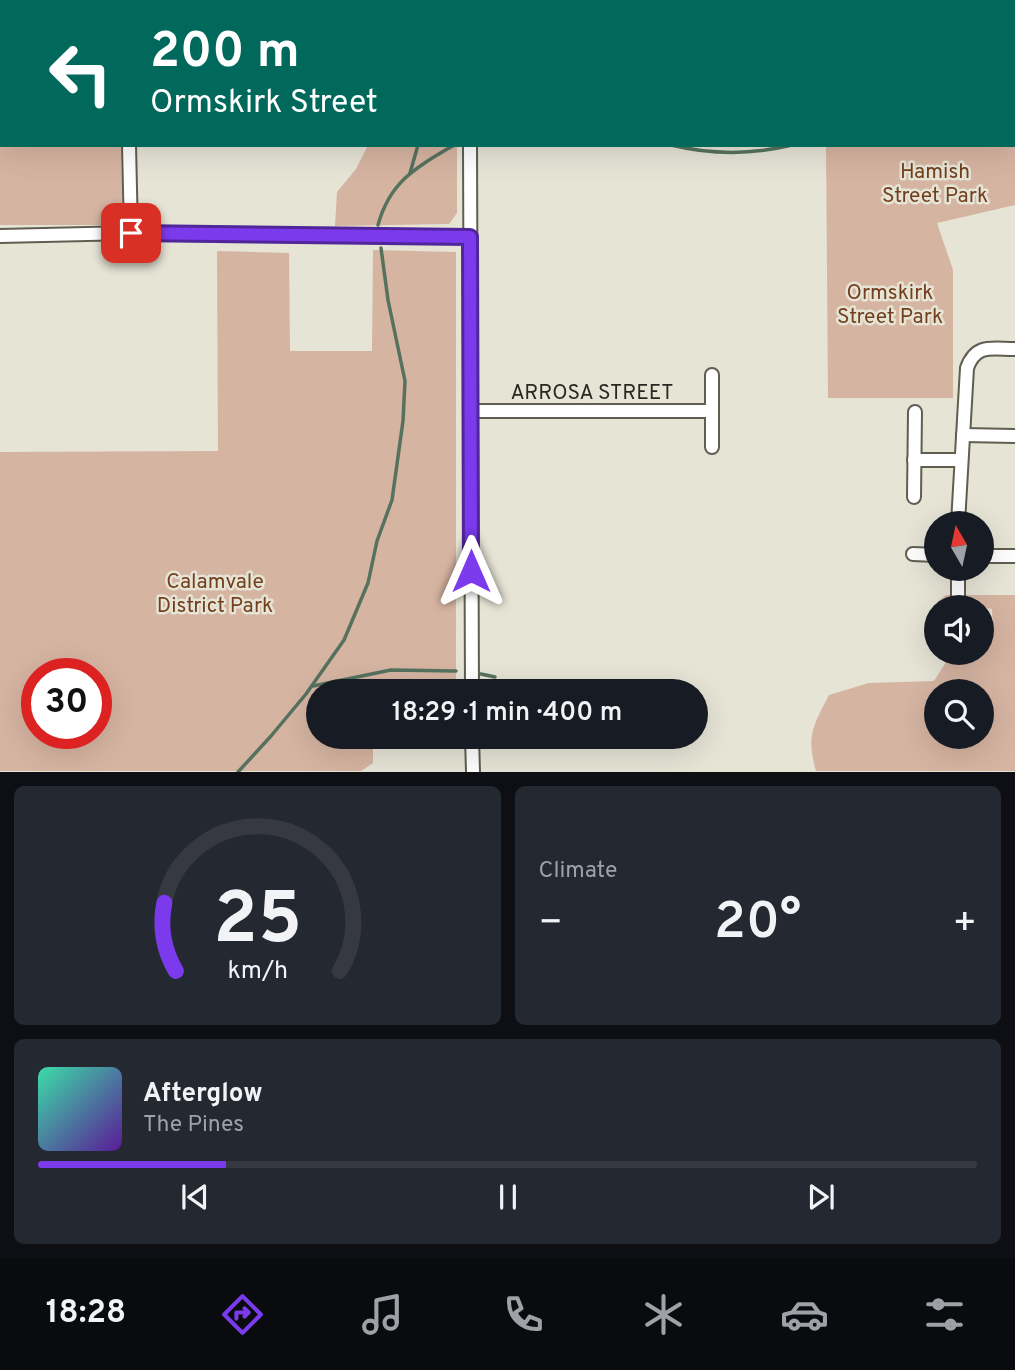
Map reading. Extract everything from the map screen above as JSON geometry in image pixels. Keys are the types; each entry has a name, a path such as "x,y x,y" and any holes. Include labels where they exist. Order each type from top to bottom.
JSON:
{"street":[{"path":"129,147 131,233"},
{"path":"470,147 472,679"},
{"path":"0,236 131,233 470,237"},
{"path":"959,511 967,368 971,356 977,351 988,349 1015,349"},
{"path":"712,375 712,447"},
{"name":"ARROSA STREET","path":"471,411 712,411"},
{"path":"914,497 915,412"},
{"path":"963,435 1015,436"},
{"path":"914,460 961,460"},
{"path":"913,554 924,554"},
{"path":"994,556 1015,556"},
{"path":"472,749 473,772"}],"green space":[{"path":"0,147 121,147 123,225 0,225"},
{"path":"367,147 457,147 457,213 449,224 335,226 337,192 356,169"},
{"name":"Ormskirk Street Park","path":"826,147 1015,147 1015,205 937,223 953,270 953,398 828,398"},
{"name":"Calamvale District Park","path":"373,250 456,252 456,679 306,679 306,749 373,749 373,763 361,771 0,771 0,452 218,451 217,251 289,253 290,351 372,351"},
{"path":"994,595 1015,595 1015,771 816,771 812,749 813,732 829,695 869,683 924,681 924,749 994,749 994,679 935,679 944,665 994,665"}],"waterway":[{"path":"410,173 417,147"},
{"path":"378,225 383,210 398,186 417,168 451,147"},
{"path":"681,147 732,152 782,147"},
{"path":"238,772 306,694 344,640 368,583 377,541 392,500 403,421 405,381 388,300 381,248"},
{"path":"347,679 391,670 456,671"},
{"path":"481,674 495,677"}],"route":[{"path":"131,233 470,237 471,571"}],"park label":[{"name":"Hamish Street Park","path":"935,183"}]}
